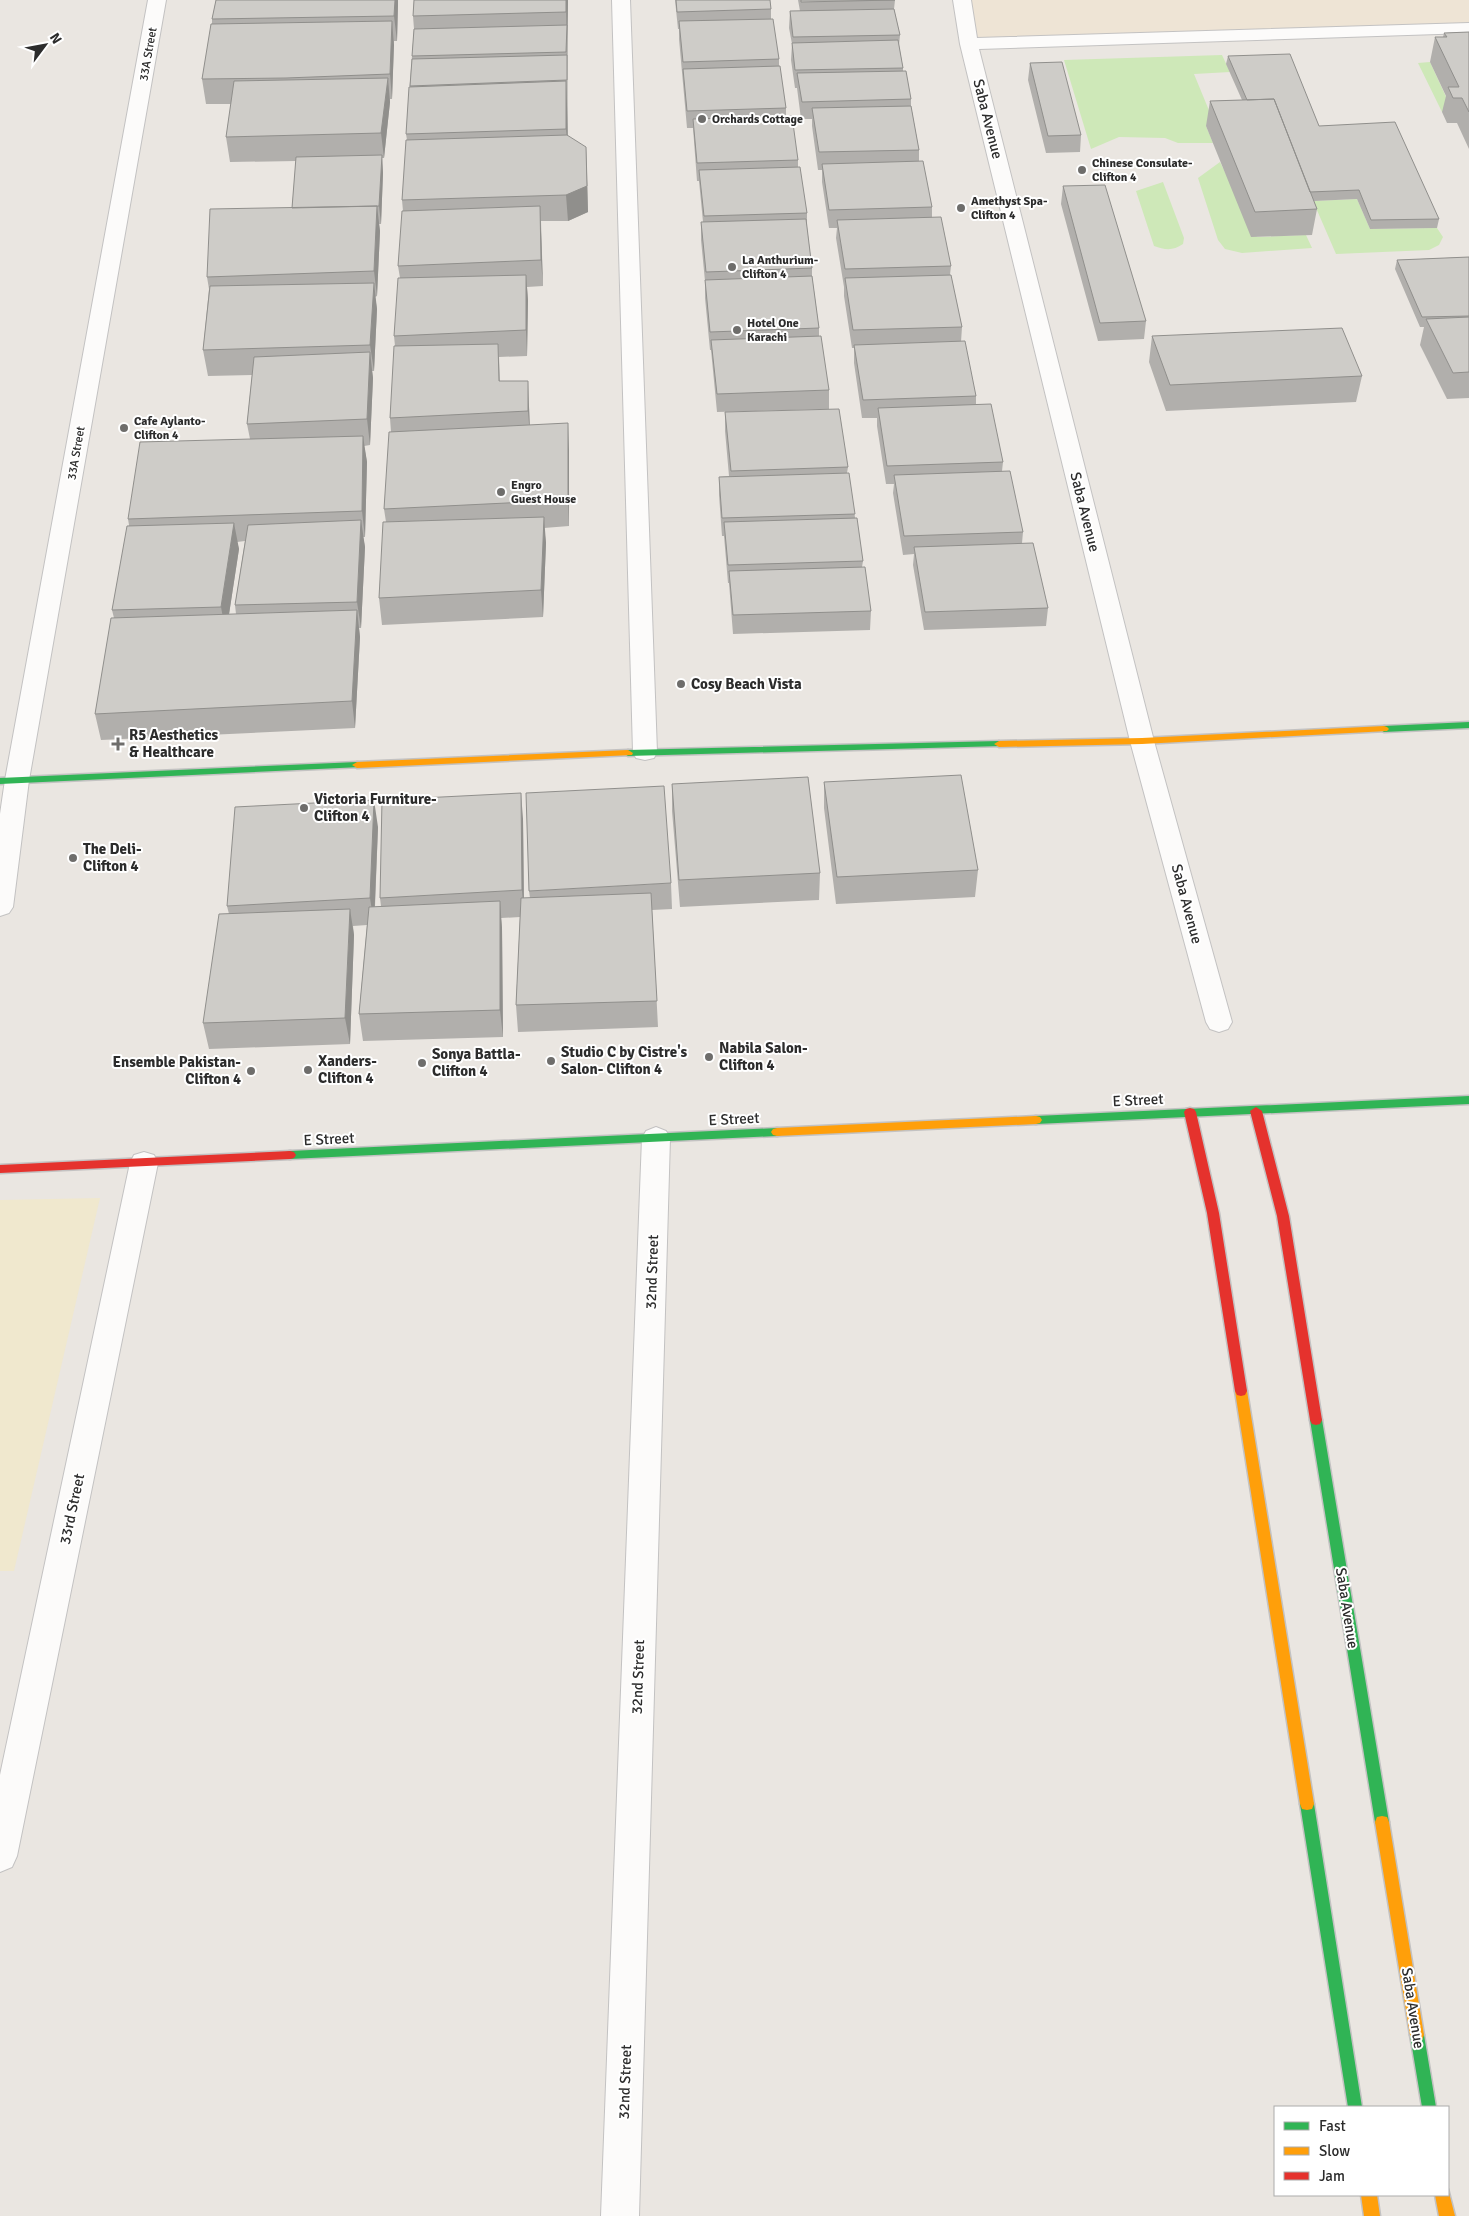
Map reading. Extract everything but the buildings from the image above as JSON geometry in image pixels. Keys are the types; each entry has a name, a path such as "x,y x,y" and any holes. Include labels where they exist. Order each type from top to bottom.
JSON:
{"main road":[{"path":"9,780 645,752 1142,741 1469,725"},
{"name":"E Street","path":"0,1169 1469,1100"},
{"name":"Saba Avenue","path":"1256,1111 1283,1216 1429,2106"},
{"path":"1190,1112 1213,1213 1355,2106"},
{"path":"1369,2196 1372,2216"},
{"path":"1443,2196 1447,2216"}],"street":[{"name":"33A Street","path":"0,906 9,780 157,0"},
{"path":"620,0 645,752"},
{"name":"Saba Avenue","path":"962,0 969,44 1142,741 1219,1022"},
{"path":"969,44 1469,28"},
{"name":"32nd Street","path":"620,2216 656,1138"},
{"name":"33rd Street","path":"0,1856 144,1163"}],"shaded area":[{"path":"958,0 1469,0 1469,25 969,43"}],"green space":[{"path":"1222,55 1230,72 1194,74 1215,125 1206,126 1213,143 1178,143 1165,138 1119,137 1091,149 1064,60"},
{"path":"1430,62 1453,112 1442,112 1418,63"},
{"path":"1220,162 1257,237 1306,235 1312,248 1242,253 1225,249 1218,240 1198,178"},
{"path":"1163,182 1184,238 1183,244 1172,249 1154,246 1136,191"},
{"path":"1357,199 1370,229 1437,228 1443,237 1439,245 1429,250 1336,254 1313,201"}],"sand":[{"path":"100,1198 14,1571 0,1571 0,1200"}],"traffic: fast":[{"path":"1384,729 1469,725"},
{"path":"628,753 999,744"},
{"path":"0,781 357,765"},
{"path":"1036,1120 1469,1100"},
{"path":"290,1155 777,1132"},
{"path":"1316,1420 1382,1822"},
{"path":"1307,1804 1355,2106"},
{"path":"1417,2035 1429,2106"}],"traffic: slow":[{"path":"999,744 1142,741 1384,729"},
{"path":"357,765 628,753"},
{"path":"777,1132 1036,1120"},
{"path":"1241,1391 1307,1804"},
{"path":"1382,1822 1417,2035"},
{"path":"1369,2196 1372,2216"},
{"path":"1443,2196 1447,2216"}],"traffic: jam":[{"path":"1256,1111 1283,1216 1316,1420"},
{"path":"1190,1112 1213,1213 1241,1391"},
{"path":"0,1169 290,1155"}],"place":[{"name":"Orchards Cottage","path":"702,119"},
{"name":"Chinese Consulate- Clifton 4","path":"1082,170"},
{"name":"Amethyst Spa- Clifton 4","path":"961,208"},
{"name":"La Anthurium- Clifton 4","path":"732,267"},
{"name":"Hotel One Karachi","path":"737,330"},
{"name":"Cafe Aylanto- Clifton 4","path":"124,428"},
{"name":"Engro Guest House","path":"501,492"},
{"name":"Cosy Beach Vista","path":"681,684"},
{"name":"R5 Aesthetics & Healthcare","path":"118,744"},
{"name":"Victoria Furniture- Clifton 4","path":"304,808"},
{"name":"The Deli- Clifton 4","path":"73,858"},
{"name":"Nabila Salon- Clifton 4","path":"709,1057"},
{"name":"Studio C by Cistre's Salon- Clifton 4","path":"551,1061"},
{"name":"Sonya Battla- Clifton 4","path":"422,1063"},
{"name":"Xanders- Clifton 4","path":"308,1070"},
{"name":"Ensemble Pakistan- Clifton 4","path":"251,1071"}]}
